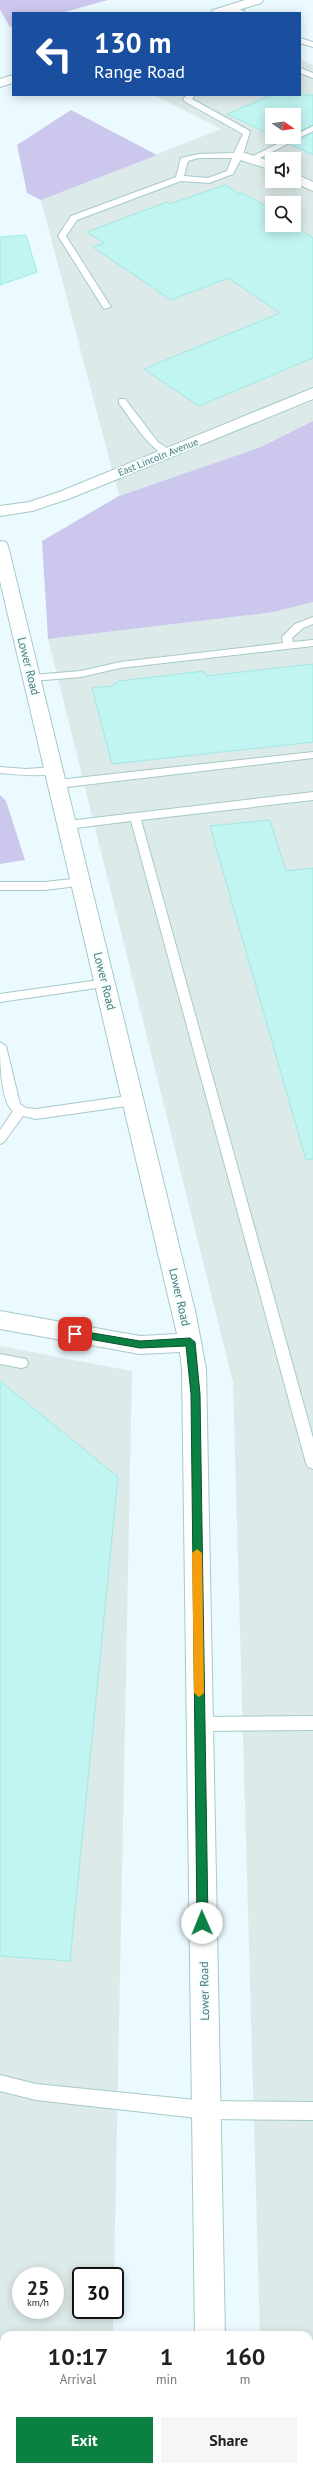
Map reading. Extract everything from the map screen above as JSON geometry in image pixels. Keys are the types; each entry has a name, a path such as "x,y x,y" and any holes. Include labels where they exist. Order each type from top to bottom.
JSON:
{"street":[{"path":"220,12 257,0"},
{"path":"0,83 12,79"},
{"path":"245,157 265,164"},
{"path":"301,181 313,187"},
{"name":"East Lincoln Avenue","path":"0,511 32,506 65,495 313,393"},
{"name":"Lower Road","path":"2,556 134,1100 190,1342 196,1394 199,1724 210,2331"},
{"path":"0,1320 140,1345 190,1342"}],"lane":[{"path":"301,40 313,45"},
{"path":"301,70 313,76"},
{"path":"190,96 187,98 247,133 245,157"},
{"path":"107,307 62,236 74,218 180,178 210,181 230,172 245,157 313,128"},
{"path":"180,178 184,160 199,156 245,157"},
{"path":"122,401 155,444 168,453"},
{"path":"288,646 288,637 293,631 313,620"},
{"path":"32,678 81,674 120,665 313,644"},
{"path":"0,770 26,772 56,777 313,755"},
{"path":"68,825 313,796"},
{"path":"135,816 313,1463"},
{"path":"0,886 45,886 81,882"},
{"path":"0,998 106,983"},
{"path":"0,1046 14,1106 20,1111 36,1114 134,1100"},
{"path":"0,1139 20,1111"},
{"path":"0,1359 21,1363"},
{"path":"199,1724 313,1723"},
{"path":"0,2083 36,2092 206,2110 313,2111"}],"shaded area":[{"path":"0,0 108,0 65,12 12,12 12,26 10,27 0,10"},
{"path":"301,59 313,65 313,421 261,447 119,496 41,200 221,129 156,96 301,96"},
{"path":"71,110 157,155 41,200 27,193 17,145"},
{"path":"313,421 313,602 274,612 48,639 42,541 119,496 261,447"},
{"path":"313,602 313,2331 260,2331 233,1382 48,639 274,612"},
{"path":"0,795 6,801 25,860 0,864"},
{"path":"0,1346 132,1371 114,2267 72,2267 72,2319 113,2319 113,2331 0,2331"}],"building":[{"path":"313,95 313,125 301,131 301,108 265,108 265,132 227,114 270,96"},
{"path":"313,133 313,155 290,144 301,144 301,139"},
{"path":"225,185 239,194 243,193 265,206 265,232 301,232 301,231 313,238 313,358 199,406 144,369 280,313 228,278 171,300 93,247 104,243 87,232 167,202 170,204"},
{"path":"26,235 37,272 0,285 0,237"},
{"path":"313,664 313,742 112,764 92,688 112,686 119,681 204,671 206,676"},
{"path":"270,820 286,871 313,868 313,1159 306,1160 210,826"},
{"path":"0,1381 118,1477 70,1961 0,1956"}],"slow traffic":[{"path":"197,1553 199,1693"}],"route":[{"path":"75,1334 140,1345 190,1342 196,1394 202,1923"}]}
